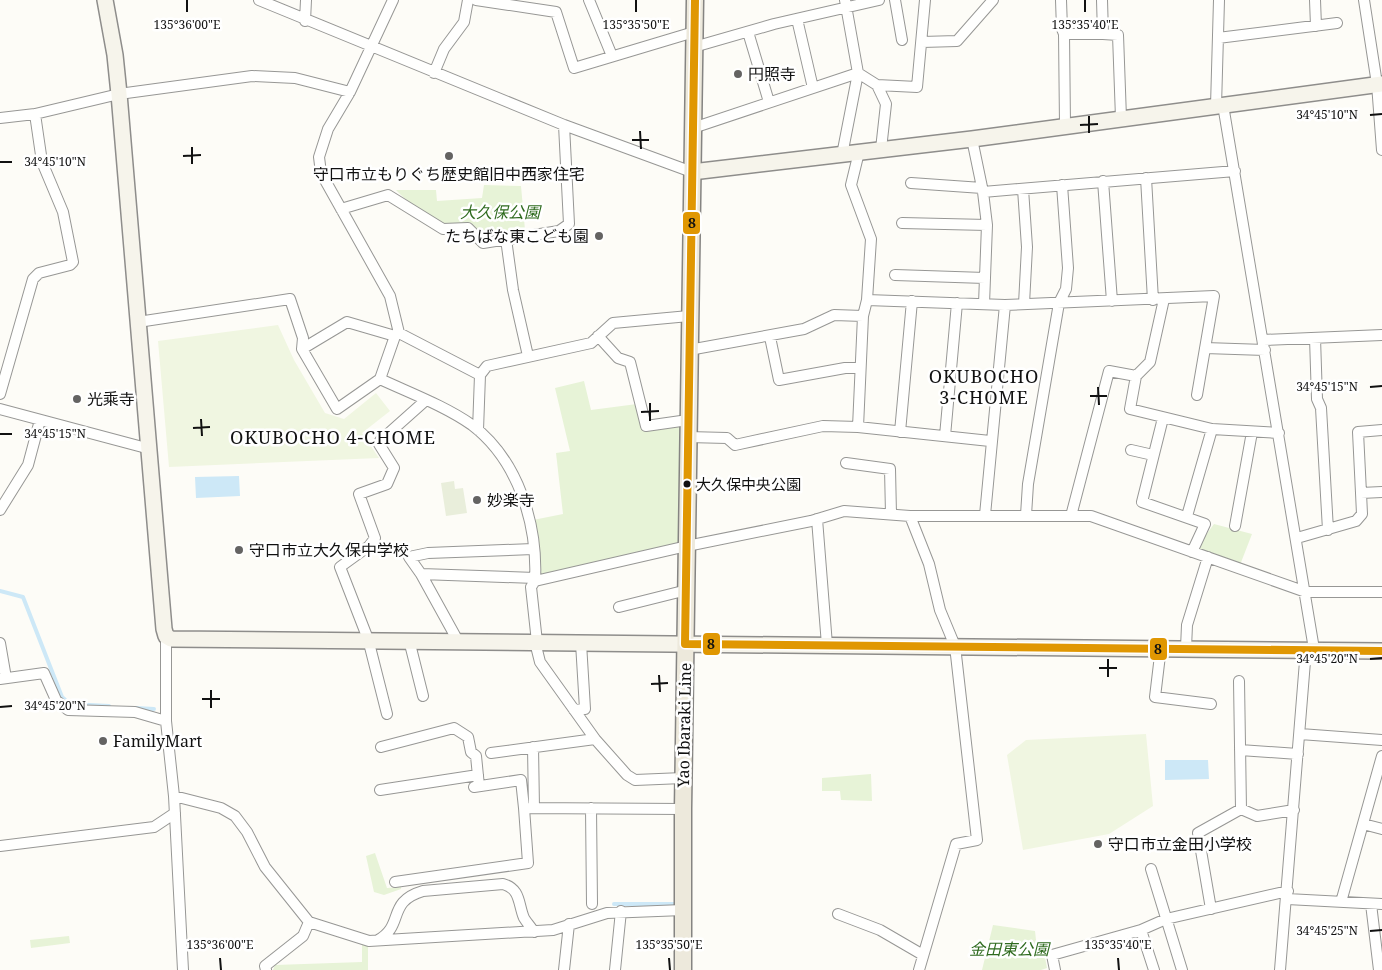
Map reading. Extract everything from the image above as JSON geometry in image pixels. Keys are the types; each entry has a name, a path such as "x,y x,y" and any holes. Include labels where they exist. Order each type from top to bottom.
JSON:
{"main road":[{"name":"Yao Ibaraki Line","path":"683,970 682,809 695,0"}],"street":[{"path":"105,0 115,55 119,94 166,636 166,721 174,796 183,970"},
{"path":"259,0 305,21 564,125 692,172 842,155 1380,84"},
{"path":"305,21 306,0"},
{"path":"138,322 290,299 303,338 302,349 337,409 380,379 397,334 390,296 321,173 319,157 328,129 350,92 393,0"},
{"path":"434,73 444,49 464,22 468,0"},
{"path":"476,0 556,12 574,68 612,56 694,39 748,32 845,4 879,0"},
{"path":"589,0 612,56"},
{"path":"896,0 902,40"},
{"path":"858,73 877,85 917,87 924,0"},
{"path":"1061,0 1062,29 1064,34 1065,126"},
{"path":"1102,0 1103,34"},
{"path":"1219,0 1219,106 1236,171 1306,592 1310,649 1298,754 1280,970"},
{"path":"1315,0 1316,26"},
{"path":"1364,0 1380,84 1382,150"},
{"path":"922,42 957,42 988,2"},
{"path":"842,155 858,73 845,4"},
{"path":"797,19 813,88"},
{"path":"1218,38 1338,23"},
{"path":"748,32 769,102"},
{"path":"1064,34 1118,36 1121,118"},
{"path":"693,128 858,73"},
{"path":"0,118 36,114 119,94 230,78 271,76 322,83 350,92"},
{"path":"877,85 886,104 881,149"},
{"path":"0,394 33,279 38,273 63,268 73,262 63,212 42,162 36,114"},
{"path":"341,208 388,195 443,229 468,228 483,243 559,231 569,224 564,125"},
{"path":"972,138 983,190 987,225 984,304"},
{"path":"858,427 863,316 867,300 871,239 851,185 859,152"},
{"path":"911,183 983,190 1022,189 1236,171"},
{"path":"1146,178 1158,300 1150,362 1136,376 1130,409 1212,429 1279,433"},
{"path":"1103,181 1112,301"},
{"path":"1026,515 1028,484 1059,303 1066,289 1068,268 1062,185"},
{"path":"1022,189 1027,247 1024,304"},
{"path":"902,223 987,225"},
{"path":"506,239 513,290 528,356"},
{"path":"895,275 985,278"},
{"path":"867,300 1005,305 1158,300 1214,296 1197,395"},
{"path":"900,432 912,301"},
{"path":"946,436 957,303"},
{"path":"985,515 990,441 1005,305"},
{"path":"689,350 770,337 804,329 834,315 863,316"},
{"path":"478,430 480,375 487,366 591,343 613,323 689,316"},
{"path":"302,349 347,322 397,334 480,375"},
{"path":"1205,348 1264,345 1315,338 1382,335"},
{"path":"598,336 618,358 630,362 646,426 688,420"},
{"path":"770,337 779,380 845,368 860,368"},
{"path":"1315,338 1317,399 1321,408 1328,530"},
{"path":"1071,516 1109,371 1136,376"},
{"path":"380,379 426,400 478,430 502,456 521,491 530,522 535,580 531,587 536,642 540,662 595,739 627,775 635,780 683,778"},
{"path":"387,714 368,639 340,567 369,546 375,538 359,494 387,484 394,468 379,444 380,441 426,400"},
{"path":"0,409 150,449"},
{"path":"1163,418 1142,502 1187,516 1205,524 1192,552"},
{"path":"0,510 28,466 40,420"},
{"path":"688,437 728,438 734,445 823,426 858,427 990,441"},
{"path":"1187,516 1212,429"},
{"path":"1297,538 1356,521 1362,514 1358,432 1382,430"},
{"path":"1235,526 1252,432"},
{"path":"1131,450 1153,455"},
{"path":"846,463 890,469 891,514"},
{"path":"1361,493 1382,492"},
{"path":"421,574 535,580 817,519 844,511 910,516 1091,516 1306,592 1382,592"},
{"path":"910,516 929,564 940,610 955,646 977,840 956,844 919,970"},
{"path":"817,519 827,645"},
{"path":"458,641 421,574 409,557 428,553 533,548"},
{"path":"1186,648 1187,625 1208,557"},
{"path":"619,607 687,590"},
{"path":"166,636 178,640 368,639 1382,651"},
{"path":"409,640 423,696"},
{"path":"0,643 3,679 44,673 56,700 68,710 135,712 166,721"},
{"path":"574,710 585,709 581,643"},
{"path":"1161,648 1155,697 1211,704"},
{"path":"1239,681 1241,809"},
{"path":"381,747 454,728 468,738 471,752 476,756 477,786 521,780 529,808"},
{"path":"1300,734 1382,740"},
{"path":"491,752 595,739"},
{"path":"395,882 528,863 533,747"},
{"path":"1240,750 1298,754"},
{"path":"1341,902 1382,756"},
{"path":"380,790 478,775"},
{"path":"174,796 220,808 235,816 247,832 265,866 309,922 368,941 534,932 553,930 585,918 621,911 684,910"},
{"path":"529,808 682,809"},
{"path":"591,808 592,904"},
{"path":"1241,809 1257,816 1294,810"},
{"path":"1211,909 1198,833 1241,809"},
{"path":"0,846 154,826 175,813"},
{"path":"1363,824 1382,829"},
{"path":"500,868 500,885"},
{"path":"1151,869 1182,970"},
{"path":"377,941 391,931 400,903 413,894 423,891 500,885 509,886 515,890 526,920 534,932"},
{"path":"1055,970 1052,955 1141,930 1166,919 1211,909 1287,895 1341,902 1382,904"},
{"path":"1371,904 1379,970"},
{"path":"615,970 621,911"},
{"path":"838,914 880,930 923,955"},
{"path":"266,970 266,966 303,936 309,922"},
{"path":"564,970 569,924"},
{"path":"1141,930 1154,970"}],"green space":[{"name":"大久保公園","path":"484,185 521,186 525,230 492,238 463,233 425,214 396,190 436,190 437,201 482,198"},
{"path":"278,325 294,360 325,413 344,419 376,393 390,411 362,433 379,458 169,467 158,341"},
{"name":"大久保中央公園","path":"584,381 591,410 637,404 643,430 681,425 681,542 540,576 533,520 563,514 556,453 570,451 555,388"},
{"path":"454,481 455,489 463,488 467,513 446,516 441,483"},
{"path":"1214,524 1252,534 1240,565 1199,551 1197,547"},
{"path":"1146,734 1153,806 1109,834 1023,850 1007,755 1026,740"},
{"path":"871,774 872,801 841,800 840,791 822,791 822,778"},
{"path":"375,853 387,888 401,887 401,889 384,895 374,892 366,856"},
{"name":"金田東公園","path":"993,925 1035,931 1038,958 1045,957 1047,968 1041,970 982,970"},
{"path":"69,936 70,943 31,948 30,940"},
{"path":"362,945 368,945 368,970 273,970 275,965 362,962"}],"water":[{"path":"239,476 240,496 196,498 195,477"},
{"path":"1165,760 1208,760 1209,779 1165,780"}],"waterway":[{"path":"0,591 23,597 62,697 70,704 109,706"},
{"path":"136,708 154,709"},
{"path":"614,904 677,904"}],"transit line":[{"name":"8","path":"695,0 685,644 1382,651"}],"place":[{"name":"円照寺","path":"738,74"},
{"name":"守口市立もりぐち歴史館旧中西家住宅","path":"449,156"},
{"name":"たちばな東こども園","path":"599,236"},
{"name":"光乘寺","path":"77,399"},
{"name":"大久保中央公園","path":"687,484"},
{"name":"妙楽寺","path":"477,500"},
{"name":"守口市立大久保中学校","path":"239,550"},
{"name":"FamilyMart","path":"103,741"},
{"name":"守口市立金田小学校","path":"1098,844"}],"district":[{"name":"OKUBOCHO 3-CHOME","path":"984,387"},
{"name":"OKUBOCHO 4-CHOME","path":"333,438"}]}
